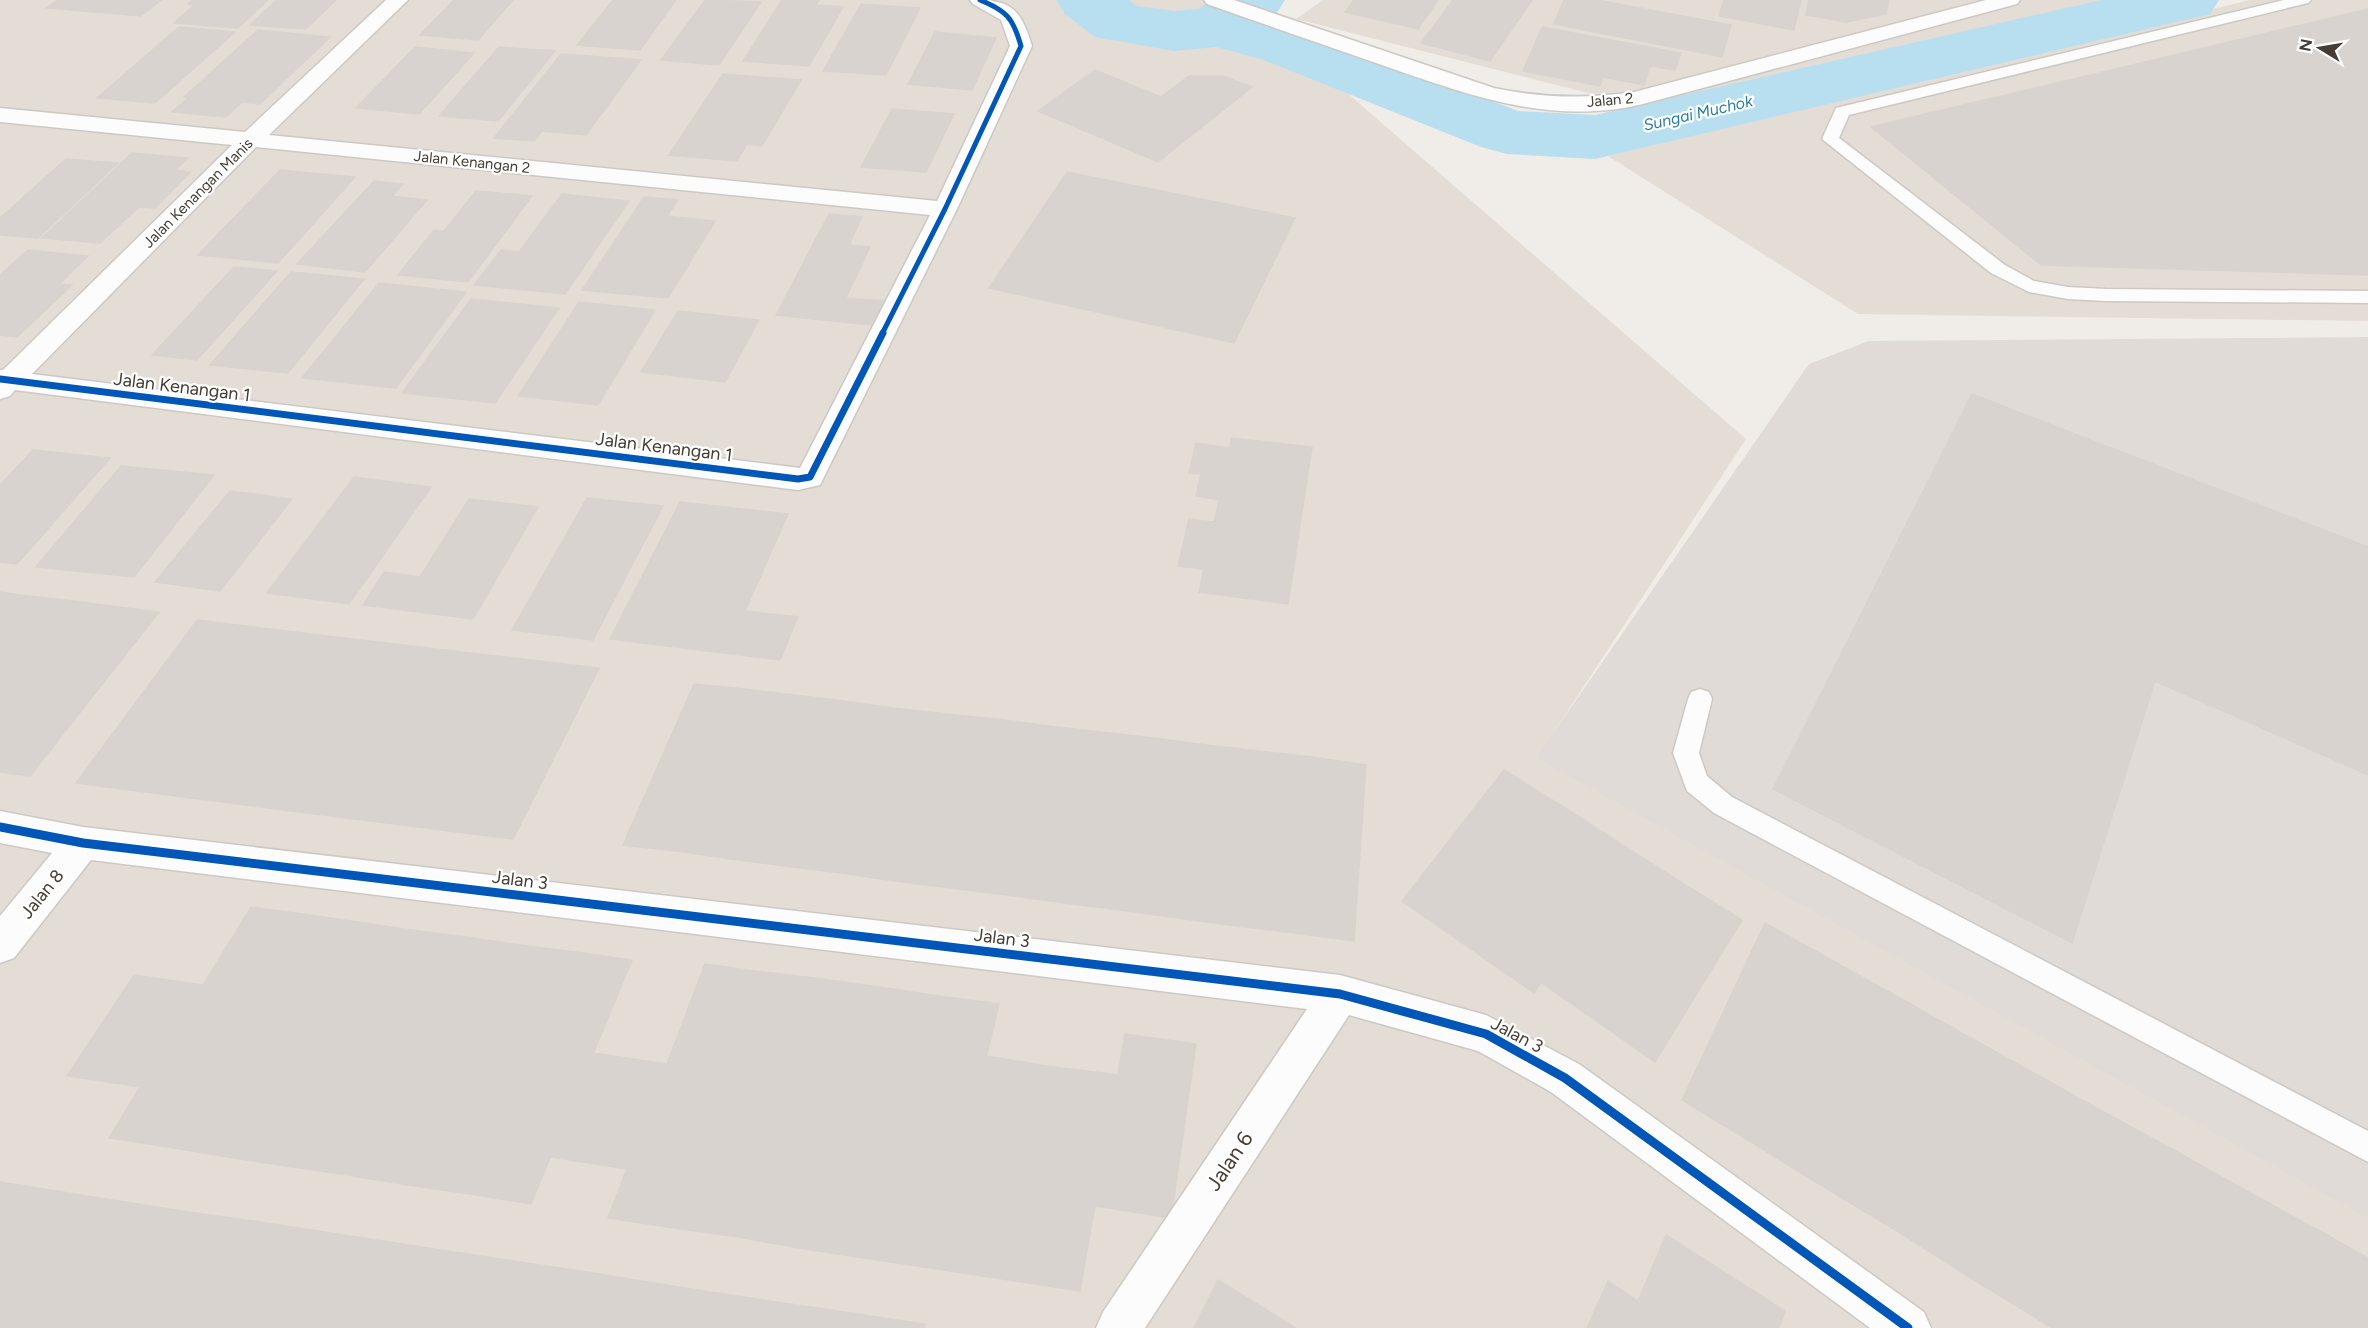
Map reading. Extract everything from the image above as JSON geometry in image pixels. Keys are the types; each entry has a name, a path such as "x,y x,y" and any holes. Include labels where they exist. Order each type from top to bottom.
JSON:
{"street":[{"name":"Jalan Kenangan Manis","path":"3,383 251,139 398,0"},
{"name":"Jalan Kenangan 1","path":"3,383 804,479 810,477 945,209 1021,46 1016,27 1006,11 980,0"},
{"name":"Jalan 2","path":"1214,0 1489,94 1535,103 1606,103 1635,99 2010,0"},
{"name":"Jalan Kenangan 2","path":"0,116 945,209"},
{"name":"Jalan 3","path":"0,827 83,843 1340,994 1486,1034 1565,1078 1908,1328"},
{"name":"Jalan 8","path":"0,945 83,843"},
{"name":"Jalan 6","path":"1119,1328 1340,994"}],"lane":[{"path":"2303,0 1842,112 1830,139 1998,269 2029,286 2068,293 2106,295 2368,297"},
{"path":"1700,699 1686,753 1696,783 1723,805 2368,1146"}],"shaded area":[{"path":"0,0 1240,0 1746,439 1537,758 2368,1215 2368,1328 0,1328"},
{"path":"1323,0 2103,0 1647,108 1296,19"},
{"path":"2250,0 2368,0 2368,321 1858,314 1608,156"},
{"path":"2368,337 2368,1218 1536,758 1809,364 1869,341"}],"building":[{"path":"58,0 161,0 141,16 47,8"},
{"path":"193,0 268,0 238,28 174,23 194,5 188,4"},
{"path":"277,0 336,0 306,29 250,25"},
{"path":"454,0 513,0 478,40 420,35"},
{"path":"613,0 676,0 640,50 577,45"},
{"path":"705,0 761,2 719,65 661,60"},
{"path":"782,0 819,0 816,5 843,7 809,66 743,61"},
{"path":"1354,0 1438,0 1418,29 1345,12"},
{"path":"1453,0 1532,0 1490,61 1421,43"},
{"path":"1564,0 1597,0 1731,25 1722,57 1554,24"},
{"path":"1724,0 1801,0 1794,30 1719,16"},
{"path":"1809,0 1889,0 1886,14 1846,22 1806,15"},
{"path":"861,4 920,8 886,75 823,71"},
{"path":"2368,9 2368,275 2041,265 1871,127"},
{"path":"179,27 235,32 155,103 97,98"},
{"path":"1542,27 1681,53 1675,70 1650,66 1644,85 1603,77 1600,86 1523,71"},
{"path":"258,30 330,37 260,104 242,102 226,117 172,112 189,97 184,97"},
{"path":"935,32 996,38 972,90 908,84"},
{"path":"415,47 474,53 419,114 356,108"},
{"path":"499,47 555,51 498,121 439,116"},
{"path":"561,54 641,60 586,135 542,131 534,141 494,138"},
{"path":"1095,70 1161,97 1189,76 1223,76 1252,87 1158,162 1038,111"},
{"path":"723,74 801,80 762,146 747,144 737,161 669,155"},
{"path":"892,109 954,114 926,172 861,167"},
{"path":"1939,131 2368,132 2368,240 2062,240 2034,196 1977,196"},
{"path":"132,153 188,158 175,170 190,172 155,208 139,207 100,243 42,238"},
{"path":"66,159 118,163 38,238 0,235 0,218"},
{"path":"280,170 355,177 278,263 198,255"},
{"path":"1067,172 1295,218 1234,343 989,288"},
{"path":"374,181 403,184 392,196 427,200 365,272 297,264"},
{"path":"476,191 532,196 468,282 398,275 434,230 444,231"},
{"path":"562,194 629,201 565,294 474,285 501,250 519,252"},
{"path":"644,197 678,200 667,216 715,221 668,298 582,290"},
{"path":"829,214 862,217 849,245 870,247 846,298 883,301 872,325 776,315"},
{"path":"28,250 88,256 59,284 72,285 17,337 0,335 0,275"},
{"path":"234,267 277,271 197,360 152,355"},
{"path":"291,272 364,279 288,373 210,365"},
{"path":"379,283 466,292 396,388 302,378"},
{"path":"471,299 559,308 495,403 402,393"},
{"path":"579,302 655,310 598,405 518,396"},
{"path":"678,311 759,320 725,382 641,372"},
{"path":"1972,394 2368,547 2368,775 2155,681 2072,943 1773,789"},
{"path":"1231,438 1312,447 1288,604 1199,592 1204,569 1178,566 1189,519 1214,522 1219,500 1196,496 1201,474 1189,473 1196,443 1230,448"},
{"path":"33,450 110,458 17,564 0,562 0,485"},
{"path":"121,466 214,475 134,577 36,567"},
{"path":"354,477 431,487 349,604 267,593"},
{"path":"230,491 292,499 220,591 155,582"},
{"path":"587,498 663,506 593,640 512,630"},
{"path":"469,499 538,507 473,619 363,605 384,572 420,577"},
{"path":"680,502 788,514 745,611 798,617 780,660 610,639"},
{"path":"0,592 20,595 0,618"},
{"path":"20,595 66,600 0,679 0,618"},
{"path":"66,600 112,606 0,745 0,679"},
{"path":"112,606 159,612 30,776 0,772 0,745"},
{"path":"197,620 246,626 129,790 76,783"},
{"path":"246,626 295,632 183,797 129,790"},
{"path":"295,632 345,638 237,804 183,797"},
{"path":"345,638 395,644 291,811 237,804"},
{"path":"395,644 446,650 346,818 291,811"},
{"path":"446,650 497,656 402,825 346,818"},
{"path":"497,656 548,662 456,832 402,825"},
{"path":"548,662 599,668 513,839 456,832"},
{"path":"694,684 744,689 676,851 623,845"},
{"path":"744,689 794,695 730,859 676,851"},
{"path":"794,695 844,701 785,866 730,859"},
{"path":"844,701 894,708 840,873 785,866"},
{"path":"894,708 946,714 895,881 840,873"},
{"path":"946,714 997,719 951,888 895,881"},
{"path":"997,719 1049,726 1007,895 951,888"},
{"path":"1049,726 1100,732 1064,903 1007,895"},
{"path":"1100,732 1153,738 1120,910 1064,903"},
{"path":"1153,738 1206,745 1178,918 1120,910"},
{"path":"1206,745 1259,751 1236,926 1178,918"},
{"path":"1259,751 1312,757 1295,933 1236,926"},
{"path":"1312,757 1366,765 1354,941 1295,933"},
{"path":"1504,770 1581,818 1481,956 1402,901"},
{"path":"1581,818 1632,851 1534,993 1481,956"},
{"path":"1632,851 1684,884 1595,1020 1542,983"},
{"path":"1684,884 1742,920 1655,1062 1595,1020"},
{"path":"251,907 304,914 168,1147 109,1138"},
{"path":"304,914 358,922 227,1157 168,1147"},
{"path":"358,922 412,930 286,1166 227,1157"},
{"path":"1765,923 1846,968 1767,1152 1682,1100"},
{"path":"412,930 466,937 347,1175 286,1166"},
{"path":"466,937 520,945 407,1185 347,1175"},
{"path":"520,945 576,952 469,1194 407,1185"},
{"path":"576,952 632,960 531,1204 469,1194"},
{"path":"705,964 763,972 673,1228 608,1218"},
{"path":"1846,968 1907,1002 1832,1192 1767,1152"},
{"path":"763,972 822,979 738,1237 673,1228"},
{"path":"134,975 203,985 141,1087 67,1076"},
{"path":"822,979 880,987 804,1249 738,1237"},
{"path":"880,987 939,996 870,1259 804,1249"},
{"path":"939,996 999,1004 936,1269 870,1259"},
{"path":"1907,1002 1969,1037 1900,1233 1832,1192"},
{"path":"1125,1034 1196,1044 1171,1218 1095,1206"},
{"path":"1969,1037 2034,1073 1969,1277 1900,1233"},
{"path":"593,1053 667,1064 626,1169 550,1157"},
{"path":"987,1056 1047,1066 1002,1279 936,1269"},
{"path":"1047,1066 1118,1075 1080,1291 1002,1279"},
{"path":"2034,1073 2102,1111 2041,1321 1969,1277"},
{"path":"2102,1111 2172,1149 2127,1328 2052,1328 2041,1321"},
{"path":"2172,1149 2243,1189 2214,1328 2127,1328"},
{"path":"0,1182 63,1192 0,1294"},
{"path":"2243,1189 2318,1230 2301,1328 2214,1328"},
{"path":"63,1192 125,1202 52,1328 0,1328 0,1294"},
{"path":"125,1202 189,1212 124,1328 52,1328"},
{"path":"189,1212 254,1221 197,1328 124,1328"},
{"path":"254,1221 318,1231 270,1328 197,1328"},
{"path":"2318,1230 2368,1258 2368,1328 2301,1328"},
{"path":"318,1231 383,1241 342,1328 270,1328"},
{"path":"1666,1235 1785,1311 1779,1328 1587,1328 1608,1281 1638,1301"},
{"path":"383,1241 448,1251 414,1328 342,1328"},
{"path":"448,1251 514,1261 487,1328 414,1328"},
{"path":"514,1261 581,1271 559,1328 487,1328"},
{"path":"581,1271 648,1282 632,1328 559,1328"},
{"path":"1218,1280 1296,1328 1194,1328"},
{"path":"648,1282 717,1293 705,1328 632,1328"},
{"path":"717,1293 925,1324 924,1328 705,1328"}],"waterway":[{"path":"1088,0 1118,23 1174,31 1217,27"},
{"path":"1217,27 1253,0"},
{"name":"Sungai Muchok","path":"1217,27 1285,45 1507,132 1595,137 2187,0"}],"cycle path":[{"path":"0,379 798,479 810,477 945,209 1021,46 1015,27 1008,16 998,8 980,0"},
{"path":"0,827 83,843 1340,994 1486,1034 1565,1078 1908,1328"}]}
